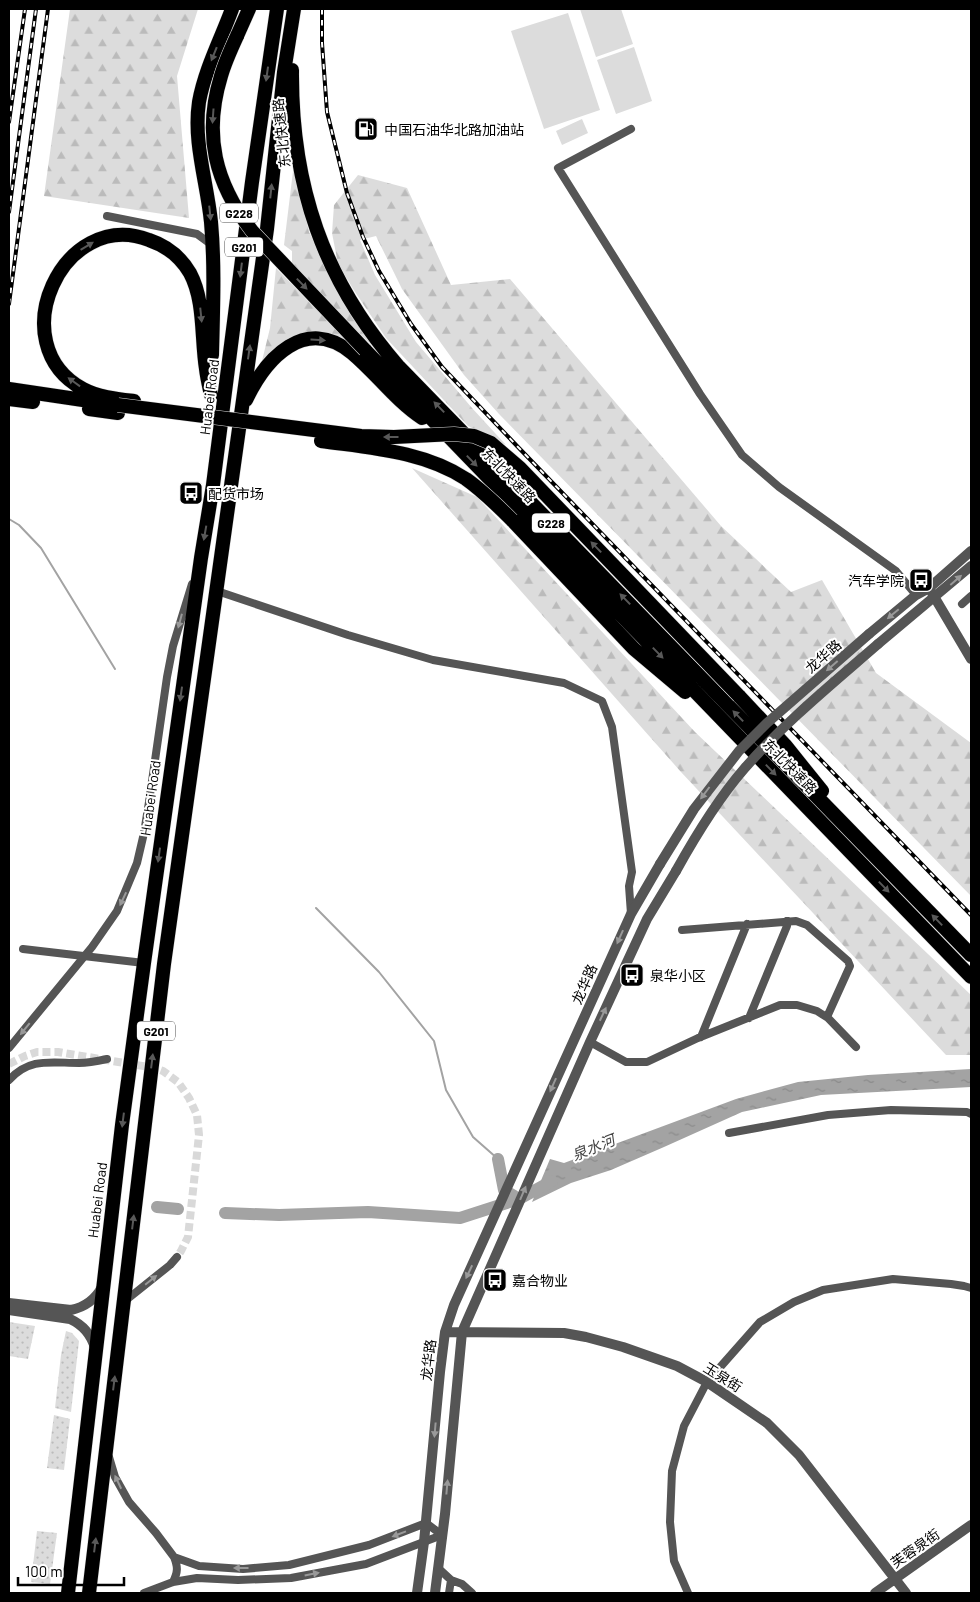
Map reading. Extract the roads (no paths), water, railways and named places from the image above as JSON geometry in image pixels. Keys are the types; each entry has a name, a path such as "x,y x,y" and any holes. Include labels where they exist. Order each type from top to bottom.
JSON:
{"highway":[{"path":"213,486 211,395 212,245 209,202 199,145 198,124 203,82 232,9"},
{"name":"东北快速路","path":"247,9 221,74 213,113 214,149 224,185 241,216 252,231 971,977"},
{"name":"Huabei Road","path":"68,1593 104,1282 144,963 200,558 213,486 252,182 277,9"},
{"name":"东北快速路","path":"294,9 292,88 294,124 304,188 325,253 340,283 363,321 400,367 971,955"},
{"name":"G201","path":"89,1593 164,964 267,229 284,72 294,9"},
{"path":"118,406 84,389 64,375 50,351 44,334 43,323 47,296 54,279 66,263 74,255 97,241 121,235 147,239 167,248 184,264 190,273 199,299 206,370 211,395"},
{"path":"240,417 253,387 272,359 289,345 318,339 338,344 351,352 405,406 446,434"},
{"path":"9,389 367,447 410,455 437,464 464,478 489,498 634,648 670,680 725,722"},
{"path":"9,399 118,406 361,436 464,435 474,436 491,443 520,468 739,696 800,762 854,834"}],"street":[{"path":"631,129 558,168 700,394 742,455 779,487 896,571 916,595"},
{"path":"107,216 197,234 212,245"},
{"name":"龙华路","path":"417,1593 424,1542 445,1332 454,1305 631,914 694,808 739,751 869,634 916,595 929,588 971,551"},
{"path":"9,1048 92,947 117,911 137,863 144,833 173,646 200,558"},
{"name":"龙华路","path":"435,1593 462,1332 590,1042 647,919 707,819 744,770 780,732 878,644 971,566"},
{"path":"929,588 971,659"},
{"path":"217,591 348,635 433,660 564,683 602,701 612,728 632,872 629,886 631,914"},
{"path":"962,604 971,596"},
{"path":"749,1018 787,926 787,921"},
{"path":"682,930 787,921 807,924 848,961 850,966 826,1017"},
{"path":"701,1037 747,924"},
{"path":"23,949 144,963"},
{"path":"590,1042 626,1062 647,1062 701,1037 780,1005 797,1005 817,1011 826,1017 856,1047"},
{"path":"9,1080 23,1068 32,1064 56,1061 81,1063 107,1059"},
{"path":"729,1133 810,1117 837,1114 891,1110 967,1112 971,1114"},
{"path":"124,1302 177,1258"},
{"path":"688,1593 674,1560 670,1522 672,1471 684,1426 707,1382 760,1322 794,1302 822,1290 893,1279 951,1284 971,1288"},
{"path":"9,1302 62,1309 79,1308 94,1298 104,1282"},
{"path":"9,1310 61,1317 76,1322 88,1333 96,1350"},
{"name":"玉泉街","path":"445,1332 564,1333 586,1337 624,1347 677,1366 707,1382 767,1423 799,1455 906,1593"},
{"path":"107,1448 116,1477 125,1495 156,1533 178,1565 177,1574 173,1582"},
{"path":"174,1557 199,1566 243,1569 289,1565 369,1545 426,1523 442,1535"},
{"name":"芙蓉泉街","path":"875,1593 971,1525"},
{"path":"144,1593 173,1582 197,1578 238,1580 291,1578 366,1564 442,1535"},
{"path":"438,1568 451,1580 462,1584 472,1593"},
{"path":"449,1593 451,1580"}],"water":[{"name":"泉水河","path":"971,1069 971,1087 821,1095 742,1112 611,1170 571,1183 532,1202 550,1159 564,1163 736,1099 798,1082 868,1075"}],"waterway":[{"path":"9,519 19,525 41,548 115,669"},
{"path":"316,908 379,972 434,1041 446,1090 473,1137 498,1159"},
{"path":"498,1159 504,1190 514,1196"},
{"name":"泉水河","path":"225,1213 279,1215 368,1212 460,1218 519,1199 552,1181"},
{"name":"泉水河","path":"157,1207 178,1209"}],"tunnel":[{"path":"9,1064 37,1052 58,1052 155,1068 163,1071 178,1082 189,1098 197,1115 199,1135 188,1237 177,1257"}],"railway":[{"path":"9,122 25,9"},
{"path":"9,212 36,9"},
{"path":"9,304 48,9"},
{"path":"322,9 322,43 327,112 347,193 363,237 379,271 411,324 442,367 971,915"}],"place":[{"name":"中国石油华北路加油站","path":"366,129"},
{"name":"配货市场","path":"191,493"},
{"name":"汽车学院","path":"921,580"},
{"name":"泉华小区","path":"632,975"},
{"name":"嘉合物业","path":"495,1280"}]}
